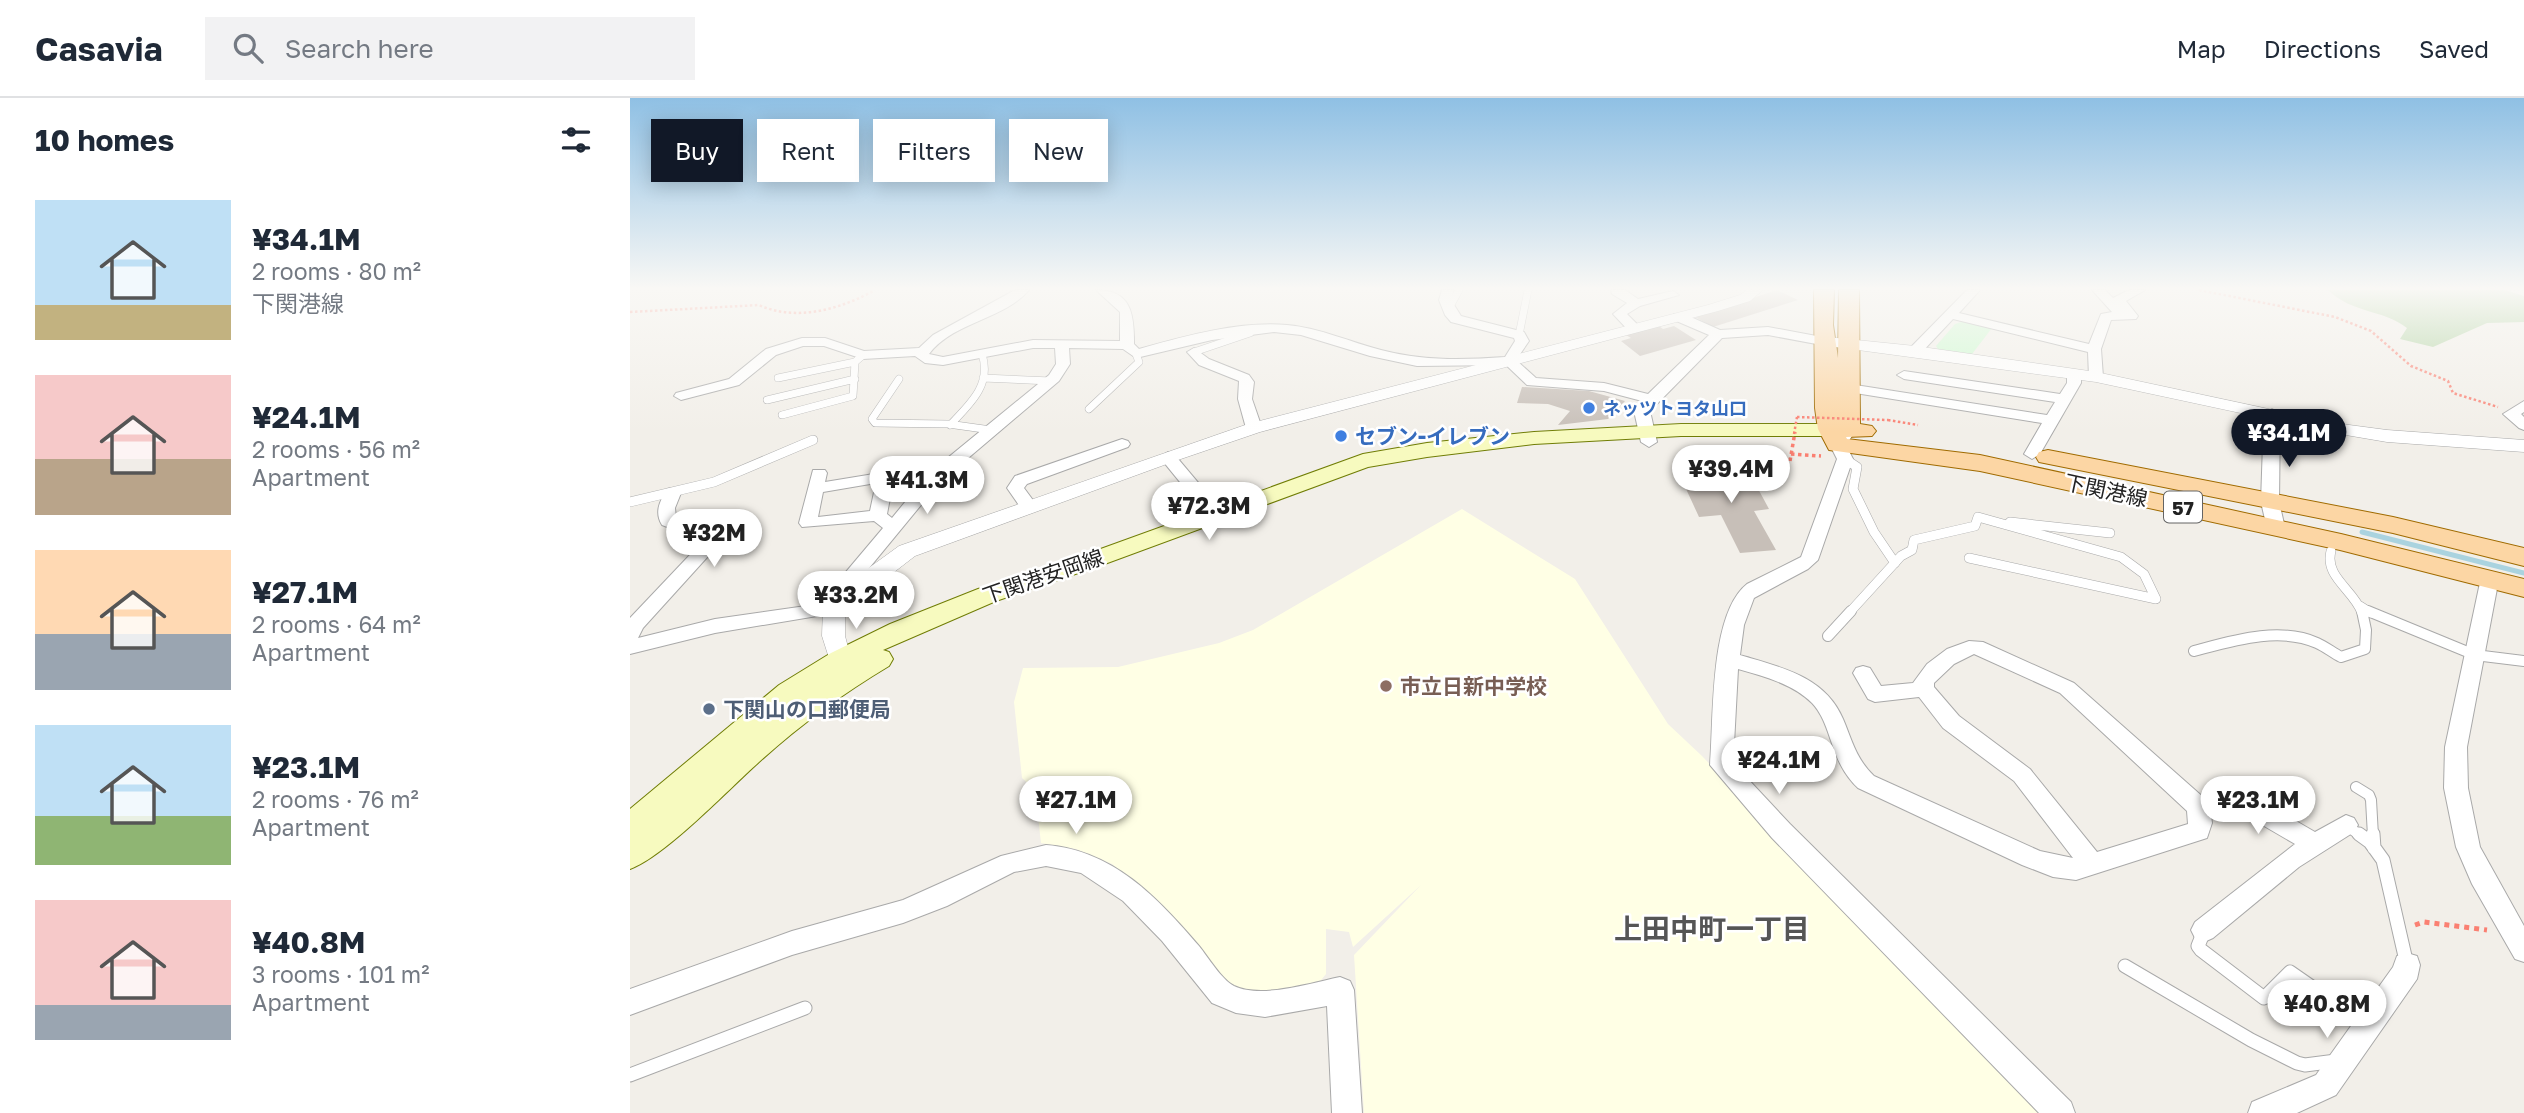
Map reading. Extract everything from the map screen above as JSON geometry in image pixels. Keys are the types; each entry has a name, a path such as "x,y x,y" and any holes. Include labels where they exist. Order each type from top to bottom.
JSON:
{"main road":[{"path":"1833,337 1838,343 1849,388 1837,444"},
{"path":"1837,444 1827,408 1839,337"},
{"name":"下関港安岡線","path":"630,855 666,827 848,666 925,618 1334,471 1389,455 1534,438 1648,437 1837,444"},
{"name":"下関港安岡線","path":"630,828 686,783 789,692 959,621 1371,472 1401,465 1648,437"},
{"name":"下関港線","path":"1837,444 1937,438 2032,454 2273,515 2524,588"},
{"name":"下関港線","path":"1837,444 1980,463 2273,515 2423,531 2524,557"}],"street":[{"path":"681,396 734,382 771,352 789,345 820,341 859,358 922,352 939,337"},
{"path":"1131,337 1132,350"},
{"path":"922,352 921,355 935,361 1033,344 1132,350 1209,337"},
{"path":"1319,337 1413,361 1445,364 1509,361 1532,382 1604,387 1651,399"},
{"path":"1509,361 1522,341 1520,337"},
{"path":"630,647 715,626 840,602 907,551 1168,457 1254,428 1599,337"},
{"path":"1648,437 1642,411 1715,337"},
{"path":"1805,337 2096,377 2387,436 2524,446"},
{"path":"1916,351 1929,337"},
{"path":"2045,337 2094,349"},
{"path":"2096,377 2094,349 2099,337"},
{"path":"848,666 834,643 840,602 846,583 934,478 1051,381 1063,364 1062,345"},
{"path":"1892,349 1902,361 1907,390 1915,398"},
{"path":"1194,352 1204,362 1241,376 1247,382 1245,399 1254,428"},
{"path":"2032,454 2050,419 2074,383 2074,374"},
{"path":"1904,376 2064,398"},
{"path":"1849,388 2050,419"},
{"path":"2272,414 2273,515"},
{"path":"1029,508 1015,488 1021,480 1122,444"},
{"path":"1837,444 1809,561 1760,583 1744,597 1737,612 1721,765 1781,831 2060,1113"},
{"path":"1168,457 1216,515"},
{"path":"878,515 886,477 817,481 808,523 878,515 893,527"},
{"path":"630,635 635,625 712,542 710,537 668,521 666,508 673,493"},
{"path":"2490,578 2456,747 2456,788 2468,847 2518,942"},
{"path":"1730,659 1792,681 1815,694 1825,705 1852,771 1866,782 2042,862 2077,869 2198,831 2198,807 2067,688 1997,654 1976,647 1964,648 1932,671 1923,681 1924,689 1951,722 2022,775 2091,863"},
{"path":"1863,673 1875,694 1924,689"},
{"path":"2198,807 2227,804 2244,806 2277,820 2302,838 2317,844"},
{"path":"2204,930 2290,860 2346,825"},
{"path":"630,1002 775,949 921,905 999,868 1041,855 1065,857 1115,878 1138,899 1222,994 1231,999 1246,1004 1260,1004 1340,990 1347,1113"},
{"path":"2263,1113 2326,1085 2407,970 2407,965"}],"lane":[{"path":"1194,352 1238,337"},
{"path":"1089,409 1139,362 1132,350"},
{"path":"950,425 976,397 987,369 982,354"},
{"path":"778,378 859,358 853,396 782,415"},
{"path":"983,378 1051,381"},
{"path":"767,400 855,379"},
{"path":"899,379 872,419 875,424 950,425 991,429"},
{"path":"630,502 714,482 813,440"},
{"path":"1837,444 1857,467 1853,489 1874,532 1895,563"},
{"path":"1828,636 1895,563 1912,550 1912,543 1917,538 1966,530 1975,526 1978,517 2121,557 2139,567 2150,578 2155,599 1969,558"},
{"path":"1989,520 2110,533"},
{"path":"2194,651 2253,638 2278,637 2316,643 2341,657 2365,649 2367,640 2360,606 2356,597 2335,577 2329,557 2331,551"},
{"path":"2360,606 2380,618 2475,655 2524,661"},
{"path":"2356,787 2370,795 2374,848"},
{"path":"2346,825 2374,848 2383,860 2407,965"},
{"path":"2204,930 2204,936 2198,946 2201,950 2264,998 2290,972 2368,1026"},
{"path":"2125,966 2251,1040 2297,1063 2305,1065 2343,1060"},
{"path":"630,1075 804,1008"}],"path":[{"path":"2378,337 2411,366 2448,381 2453,393 2520,414"},
{"path":"1790,461 1797,416 1888,420 1918,425"},
{"path":"1791,454 1837,444"},
{"path":"2413,929 2417,923 2424,922 2518,942"}],"shaded area":[{"path":"1462,509 1575,579 1668,724 1702,756 2043,1113 1364,1113 1354,955 1421,885 1353,947 1349,932 1326,929 1326,974 1317,985 1258,995 1231,986 1146,893 1112,864 1076,849 1041,843 1035,790 1022,778 1014,702 1023,668 1118,667 1219,643 1253,630"}],"green space":[{"path":"1943,337 1985,337 1972,354 1938,349 1936,346"},
{"path":"2401,337 2455,337 2433,347"}],"building":[{"path":"1692,337 1696,340 1640,356 1621,341 1631,338"},
{"name":"ネッツトヨタ山口","path":"1522,387 1589,391 1625,401 1608,419 1558,425 1570,411 1548,404 1517,403"},
{"path":"1727,468 1728,474 1749,472 1769,509 1754,511 1776,550 1740,553 1721,515 1699,517 1681,478 1695,476 1694,470"}],"waterway":[{"path":"2362,532 2524,573"}],"place":[{"name":"ネッツトヨタ山口","path":"1589,408"},
{"name":"セブン-イレブン","path":"1341,436"},
{"name":"市立日新中学校","path":"1386,686"},
{"name":"下関山の口郵便局","path":"709,709"}],"district":[{"name":"上田中町一丁目","path":"1712,928"}]}
